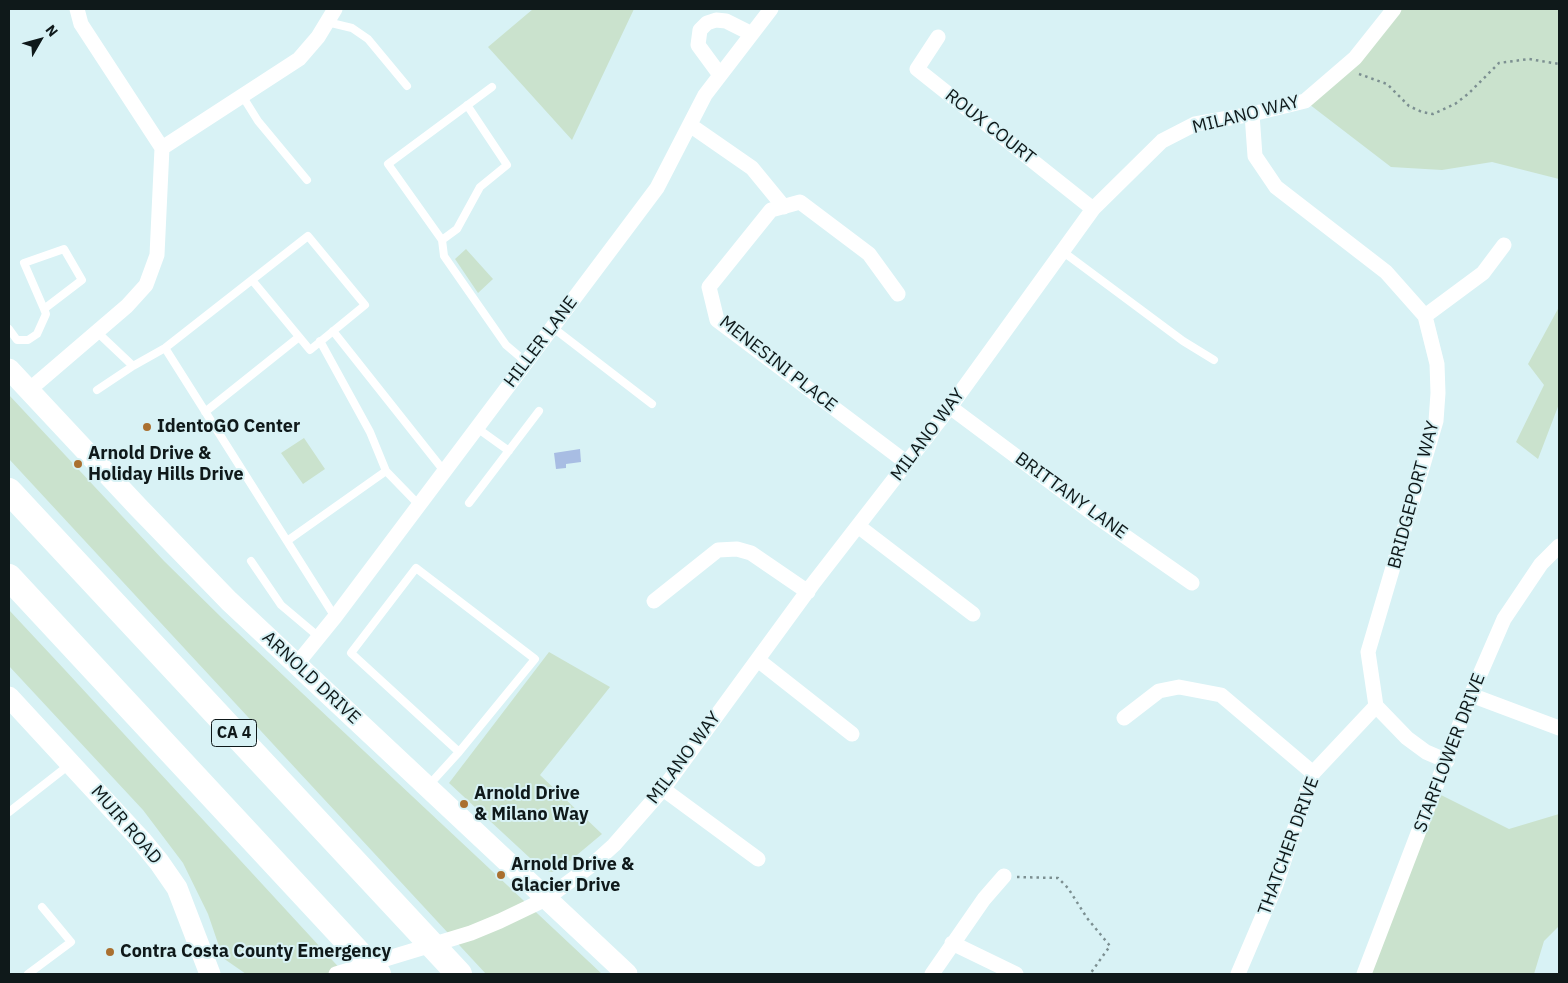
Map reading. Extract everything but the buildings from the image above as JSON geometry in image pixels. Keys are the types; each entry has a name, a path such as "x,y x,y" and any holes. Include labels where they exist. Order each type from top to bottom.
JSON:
{"highway":[{"name":"CA 4","path":"9,491 459,974"},
{"path":"9,577 378,974"}],"street":[{"path":"29,390 127,306 146,285 157,255 162,148 81,24 77,9"},
{"name":"HILLER LANE","path":"296,665 335,617 657,188 705,95 771,9"},
{"name":"MILANO WAY","path":"336,974 471,933 500,921 546,899 593,864 614,845 663,789 808,592 950,407 1093,209 1162,141 1195,124 1252,114 1305,101 1355,58 1394,9"},
{"path":"162,148 299,59 331,15"},
{"path":"720,75 698,45 700,30 708,23 716,20 726,21 752,34"},
{"name":"ROUX COURT","path":"938,37 917,70 1093,209"},
{"name":"BRIDGEPORT WAY","path":"1252,114 1255,156 1276,188 1386,272 1425,316 1437,364 1436,421 1368,652 1376,706"},
{"path":"690,125 752,168 784,207 800,202 869,254 898,294"},
{"name":"MENESINI PLACE","path":"784,207 771,210 709,287 717,320 907,463"},
{"path":"1425,316 1483,273 1504,245"},
{"name":"ARNOLD DRIVE","path":"9,368 178,549 296,665 627,974"},
{"name":"BRITTANY LANE","path":"950,407 1096,516 1192,583"},
{"path":"858,526 973,614"},
{"name":"STARFLOWER DRIVE","path":"1364,974 1471,695 1504,619 1541,564 1559,546"},
{"path":"654,601 718,550 737,549 752,553 808,592"},
{"path":"758,660 852,734"},
{"path":"1124,718 1159,691 1179,687 1221,694 1313,773"},
{"path":"1471,695 1559,728"},
{"name":"MUIR ROAD","path":"9,697 141,840 172,882 191,923 210,974"},
{"path":"1376,706 1407,738 1426,752 1447,761"},
{"name":"THATCHER DRIVE","path":"1238,974 1276,885 1313,773 1376,706"},
{"path":"663,789 758,859"},
{"path":"932,974 984,899 1004,876"},
{"path":"952,943 1016,974"}],"lane":[{"path":"331,15 368,39 407,86"},
{"path":"492,87 388,164 442,240 444,256 506,345 526,362"},
{"path":"243,97 258,121 307,180"},
{"path":"442,240 457,229 480,187 507,165 467,106"},
{"path":"97,390 133,366 165,348 308,236 365,305 310,350 252,280"},
{"path":"9,329 17,340 28,340 37,334 46,314 24,263 64,249 82,280 44,309"},
{"path":"1062,251 1184,341 1214,360"},
{"path":"552,328 652,404"},
{"path":"96,331 133,366"},
{"path":"333,331 444,472"},
{"path":"205,412 299,337"},
{"path":"320,341 370,432 386,471 419,505"},
{"path":"165,348 335,617"},
{"path":"469,503 539,411"},
{"path":"477,428 509,451"},
{"path":"287,542 386,471"},
{"path":"251,561 281,605 319,637"},
{"path":"427,786 459,752 535,659 416,568 351,652 459,752"},
{"path":"9,812 71,764"},
{"path":"28,974 70,942 42,907"}],"path":[{"path":"1344,67 1387,84 1409,106 1422,112 1433,114 1454,104 1468,94 1498,63 1529,59 1559,64"},
{"path":"1004,876 1058,878 1068,888 1087,918 1110,946 1090,974"}],"green space":[{"path":"533,9 634,9 572,140 488,47"},
{"path":"1394,9 1559,9 1559,179 1492,162 1442,170 1391,167 1305,101"},
{"path":"466,249 493,279 478,293 455,259"},
{"path":"1559,307 1559,404 1538,459 1516,442 1544,385 1528,364"},
{"path":"9,395 164,561 222,618 602,974 486,974 9,459"},
{"path":"304,438 325,469 303,484 281,453"},
{"path":"9,610 345,974 246,974 223,958 208,914 183,863 143,810 9,666"},
{"path":"549,652 610,687 540,775 602,834 571,860 553,872 544,871 449,783"},
{"path":"1435,792 1509,829 1559,814 1559,926 1544,941 1534,974 1364,974"}],"water":[{"path":"580,449 581,462 566,464 566,468 556,469 554,453"}],"place":[{"name":"IdentoGO Center","path":"147,427"},
{"name":"Arnold Drive & Holiday Hills Drive","path":"78,464"},
{"name":"Arnold Drive & Milano Way","path":"464,804"},
{"name":"Arnold Drive & Glacier Drive","path":"501,875"},
{"name":"Contra Costa County Emergency","path":"110,952"}]}
